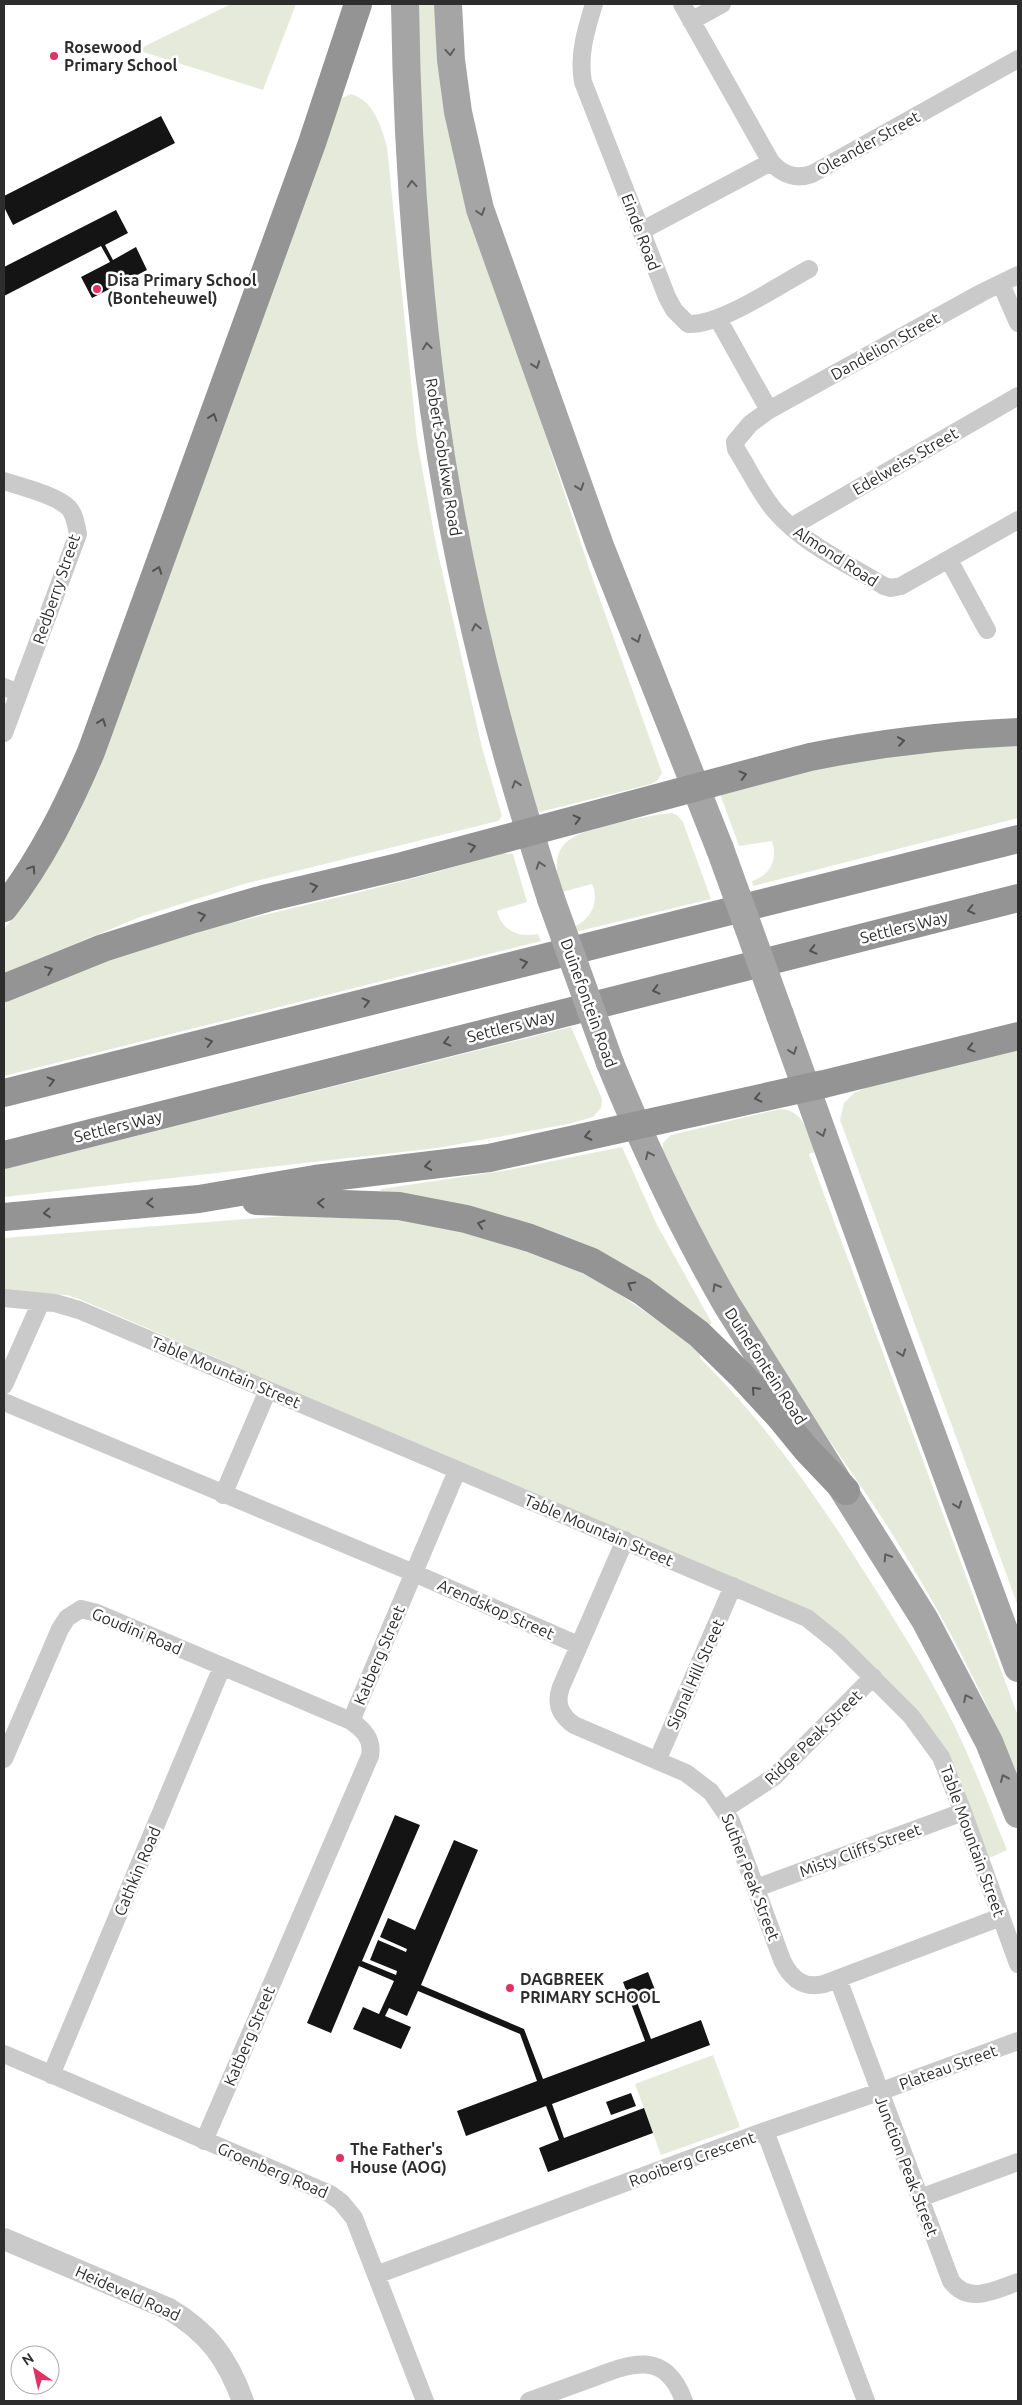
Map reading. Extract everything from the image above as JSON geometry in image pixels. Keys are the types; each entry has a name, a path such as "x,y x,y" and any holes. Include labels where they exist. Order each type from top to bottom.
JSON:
{"highway":[{"path":"4,908 35,866 53,834 91,752 312,143 358,4"},
{"path":"4,988 103,948 194,919 810,757 859,747 968,734 1018,732"},
{"path":"4,1093 1018,839"},
{"name":"Settlers Way","path":"4,1155 1018,898"},
{"path":"4,1217 199,1199 315,1179 488,1158 806,1087 1018,1036"},
{"path":"199,1199 399,1206 466,1219 530,1238 590,1261 642,1291 699,1334 779,1416 806,1449 846,1491"}],"main road":[{"name":"Robert Sobukwe Road","path":"405,4 411,183 418,269 435,410 452,513 488,679 530,831 552,899"},
{"path":"448,4 451,60 458,112 480,209 600,546 720,850 1018,1668"},
{"name":"Duinefontein Road","path":"552,899 610,1063 635,1126 684,1227 727,1305 846,1491 953,1669 992,1750 1018,1814"}],"street":[{"name":"Einde Road","path":"594,4 581,54 580,68 583,82 667,297 681,318 688,324 701,325 718,318 809,269"},
{"name":"Oleander Street","path":"682,4 771,162 779,170 790,176 804,177 812,174 1018,59"},
{"path":"691,21 722,4"},
{"path":"641,231 771,162"},
{"name":"Dandelion Street","path":"736,449 735,442 737,437 769,410 982,292 1018,275"},
{"path":"1001,284 1018,323"},
{"path":"718,318 769,410"},
{"name":"Edelweiss Street","path":"791,527 1018,396"},
{"name":"Almond Road","path":"736,449 774,510 791,527 815,546 884,586 891,588 901,586 1018,520"},
{"name":"Redberry Street","path":"4,480 64,504 74,516 78,534 11,690 4,733"},
{"path":"949,560 987,630"},
{"name":"Table Mountain Street","path":"4,1298 41,1302 79,1310 807,1618 824,1631 873,1677 911,1716 941,1757 964,1812 1018,1964"},
{"path":"4,1385 41,1302"},
{"path":"223,1495 268,1390"},
{"path":"4,1402 223,1495 414,1573"},
{"name":"Katberg Street","path":"204,2141 370,1756 371,1748 367,1735 351,1720 457,1471"},
{"name":"Suther Peak Street","path":"625,1540 578,1645 559,1694 558,1701 562,1714 574,1725 700,1782 725,1809 782,1960 796,1980 804,1985 813,1986 838,1979 1001,1917"},
{"name":"Arendskop Street","path":"414,1573 578,1645"},
{"name":"Signal Hill Street","path":"657,1761 733,1586"},
{"name":"Goudini Road","path":"4,1759 60,1629 74,1612 81,1609 97,1613 351,1720"},
{"name":"Cathkin Road","path":"51,2075 222,1667"},
{"name":"Ridge Peak Street","path":"725,1809 774,1777 873,1677"},
{"name":"Misty Cliffs Street","path":"756,1888 964,1812"},
{"name":"Junction Peak Street","path":"838,1979 945,2270 956,2288 977,2295 1018,2282"},
{"name":"Plateau Street","path":"765,2131 879,2092 1018,2040"},
{"name":"Groenberg Road","path":"4,2054 330,2194 341,2202 354,2218 425,2401"},
{"name":"Rooiberg Crescent","path":"376,2276 765,2131 866,2401"},
{"path":"920,2198 1018,2162"},
{"name":"Heideveld Road","path":"4,2239 169,2309 187,2319 215,2345 229,2368 243,2401"},
{"path":"529,2401 622,2367 641,2363 660,2368 667,2373 679,2388 684,2401"}],"green space":[{"path":"231,4 296,4 263,90 137,50"},
{"path":"418,4 438,4 507,318 592,577 662,773 657,781 651,784 540,812 523,767 501,685 467,532 451,438 434,309 419,117"},
{"path":"351,94 359,97 371,108 379,123 387,147 417,440 436,544 482,748 502,816 498,821 244,884 140,917 4,973 4,929 25,902 77,818 136,666 335,112 342,98"},
{"path":"1018,746 1018,818 753,886 752,881 764,875 771,866 774,854 772,841 739,846 720,794 844,762 948,749"},
{"path":"672,813 677,815 683,822 711,899 575,932 574,927 589,915 595,897 592,884 562,892 557,861 560,851 566,843 575,836 599,828 643,817"},
{"path":"500,853 513,854 527,902 497,911 499,918 512,931 524,935 538,934 541,941 4,1076 4,1002 95,963 152,944 414,878"},
{"path":"571,1027 602,1099 601,1108 593,1117 568,1124 437,1148 4,1197 4,1169"},
{"path":"1018,1046 1018,1606 840,1120 844,1103 854,1093 884,1080"},
{"path":"780,1109 795,1113 807,1130 815,1152 809,1154 1018,1716 1018,1777 986,1704 950,1632 889,1529 761,1339 735,1296 713,1256 662,1152 663,1143 671,1135"},
{"path":"622,1147 657,1225 712,1323 707,1327 414,1195 380,1191 381,1189 508,1170"},
{"path":"310,1214 393,1217 480,1235 529,1250 576,1270 626,1298 702,1354 699,1357 758,1422 809,1488 900,1629 954,1725 1007,1850 987,1859 945,1749 928,1725 846,1639 773,1596 79,1299 67,1295 4,1291 4,1238"},
{"path":"713,2055 740,2127 661,2155 635,2084"}],"building":[{"path":"161,116 175,143 13,225 4,207 4,196"},
{"path":"116,210 128,233 105,245 113,260 136,247 147,270 92,298 81,277 110,262 101,246 4,296 4,267"},
{"path":"395,1815 420,1825 362,1961 396,1975 397,1971 370,1960 378,1940 406,1952 407,1949 380,1937 388,1918 415,1930 454,1840 478,1850 421,1985 524,2029 543,2079 645,2041 623,1982 648,1972 657,1995 637,2002 651,2039 701,2020 710,2045 552,2104 564,2138 644,2108 653,2133 548,2172 539,2148 559,2140 546,2106 466,2136 457,2111 537,2081 520,2034 418,1991 407,2016 389,2008 385,2016 411,2027 401,2049 353,2029 363,2007 379,2014 394,1981 359,1966 331,2033 307,2023"},
{"path":"631,2093 636,2106 611,2115 606,2102"}],"place":[{"name":"Rosewood Primary School","path":"54,56"},
{"name":"Disa Primary School (Bonteheuwel)","path":"97,289"},
{"name":"DAGBREEK PRIMARY SCHOOL","path":"510,1988"},
{"name":"The Father's House (AOG)","path":"340,2158"}]}
